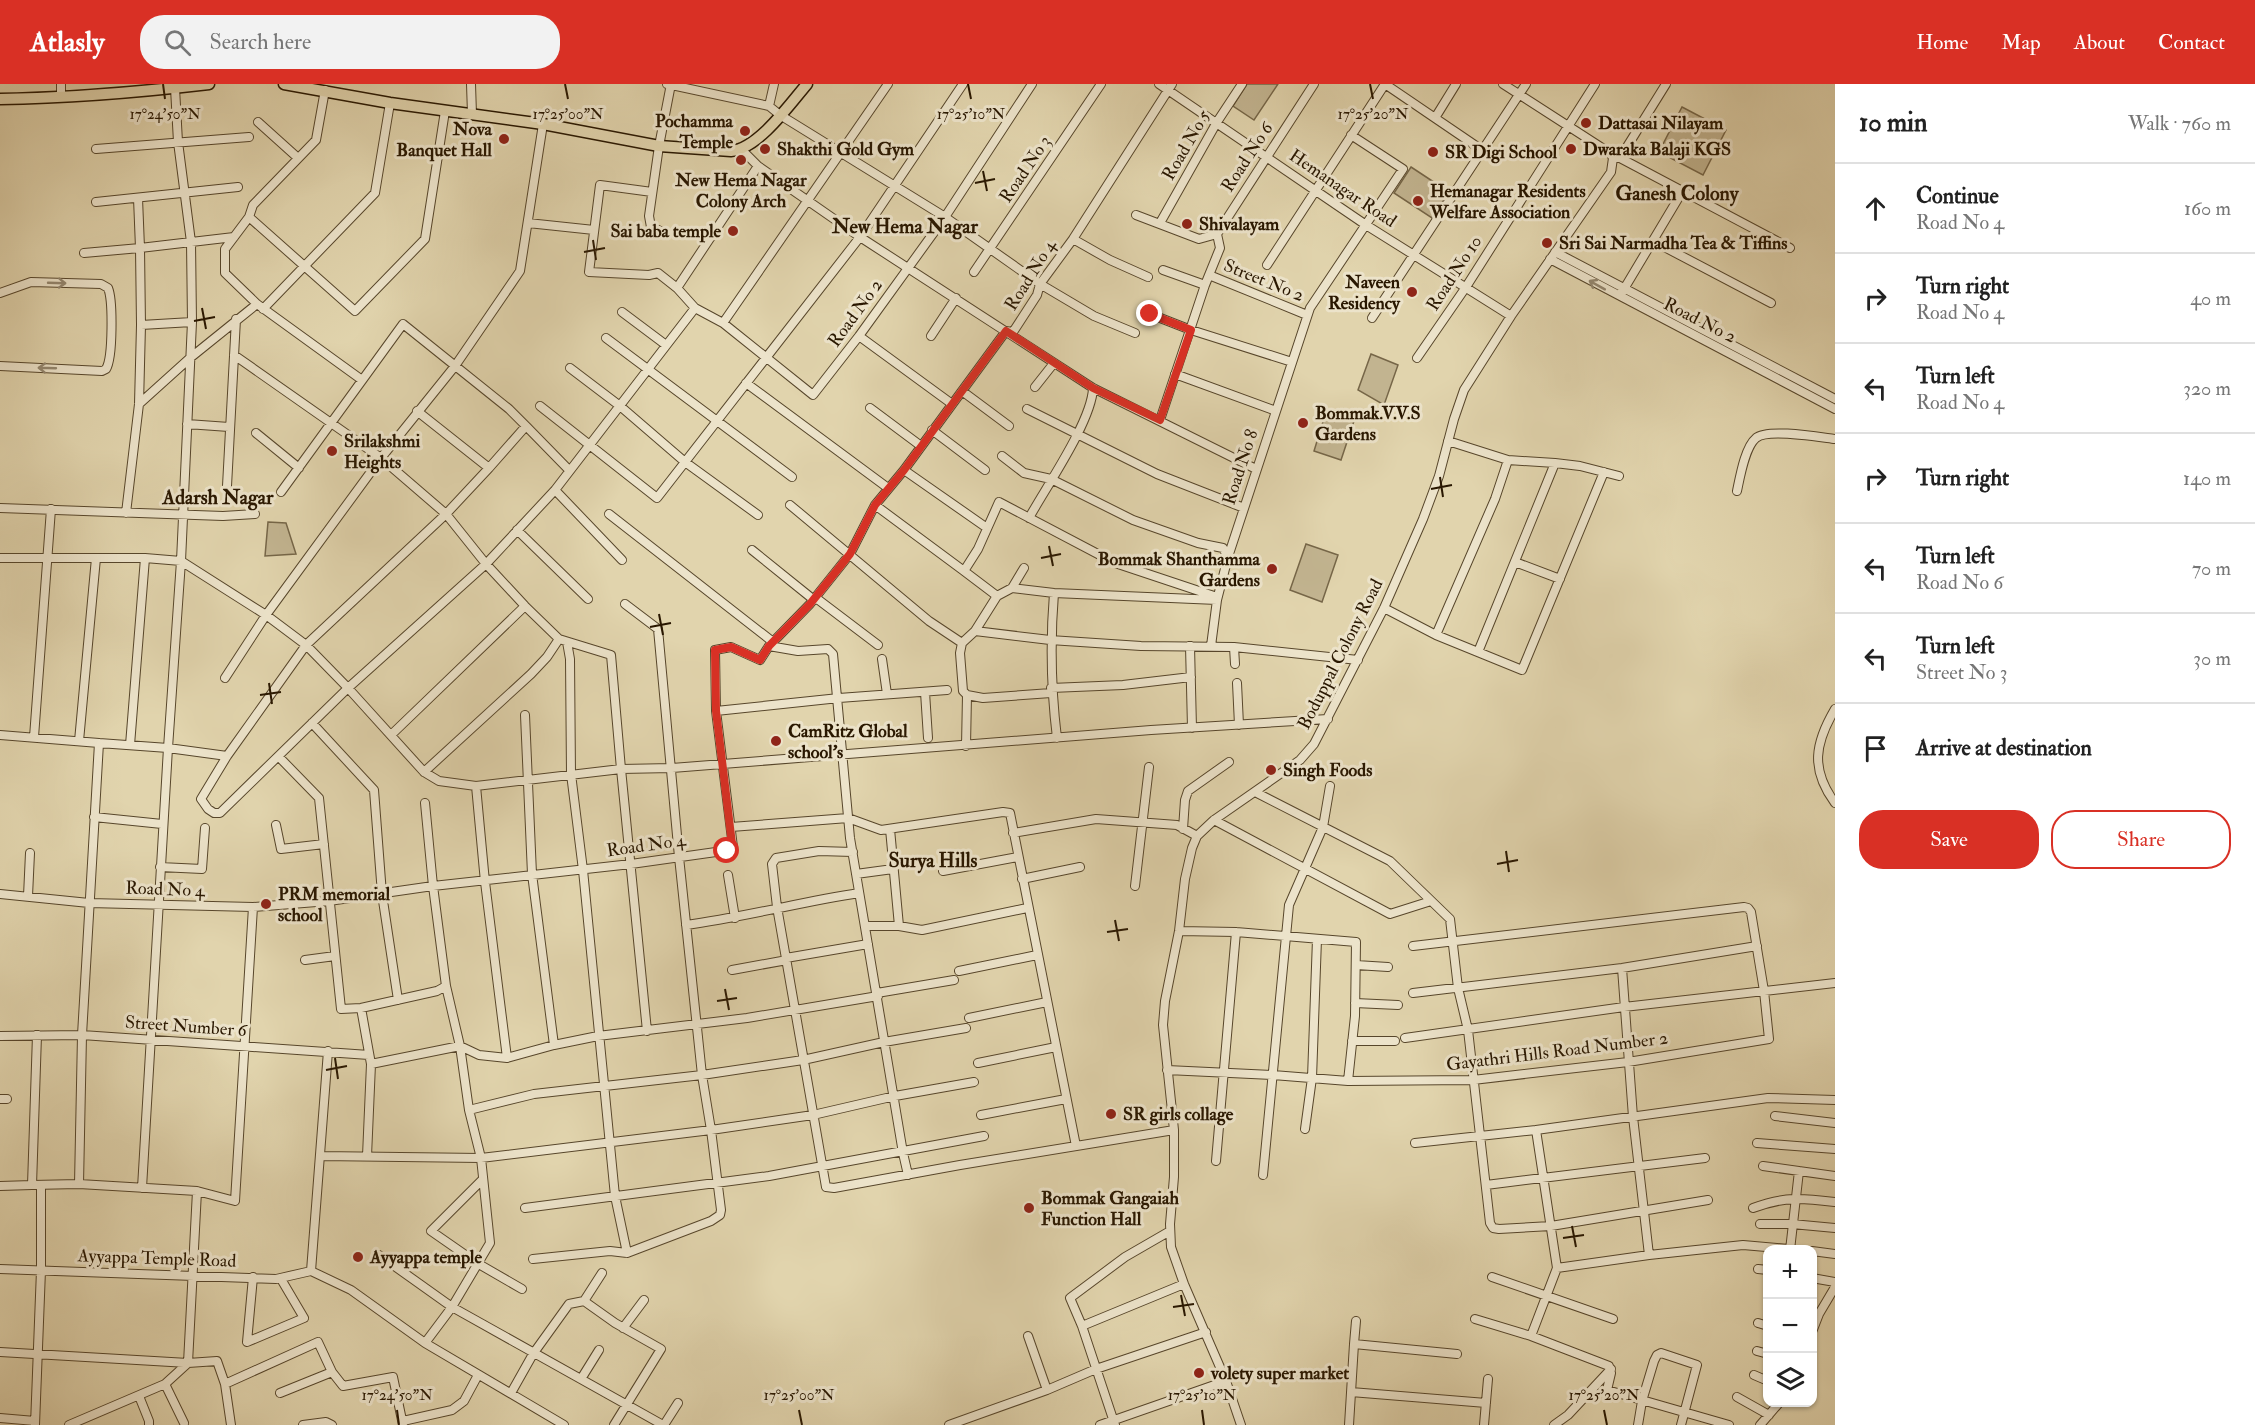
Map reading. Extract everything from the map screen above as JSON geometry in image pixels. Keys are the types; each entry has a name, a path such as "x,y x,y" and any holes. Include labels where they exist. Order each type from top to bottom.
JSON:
{"main road":[{"path":"0,99 61,97 120,88 209,84"},
{"path":"284,84 325,90 343,89 390,103 543,124 659,146 731,152 742,150 780,115 807,84"}],"street":[{"path":"60,84 61,97"},
{"path":"471,84 472,114"},
{"path":"668,234 651,227 649,216 669,84 769,106 841,155 945,217 1040,284 1094,316 1135,333"},
{"path":"769,106 774,84"},
{"path":"723,323 888,84"},
{"path":"540,406 657,498 860,237 963,84"},
{"name":"Road No 2","path":"594,230 589,272 649,275 657,273 677,288 695,308 723,323 813,395 859,336 945,217 1032,84"},
{"name":"Road No 3","path":"974,272 1101,84"},
{"name":"Hemanagar Road","path":"1160,84 1170,87 1366,225 1511,316"},
{"name":"Road No 5","path":"1160,223 1217,122 1242,84"},
{"name":"Road No 6","path":"1160,420 1205,285 1220,248 1217,234 1314,84"},
{"path":"1267,265 1385,84 1482,150"},
{"path":"1436,118 1456,84"},
{"path":"1503,84 1616,158 1790,248"},
{"path":"1372,318 1526,84"},
{"name":"Road No 10","path":"1417,358 1466,287 1595,84"},
{"name":"Boduppal Colony Road","path":"1241,1425 1226,1380 1184,1284 1171,1247 1174,1130 1167,1070 1165,1001 1192,848 1197,836 1214,820 1300,760 1314,744 1384,608 1423,519 1439,476 1464,390 1511,316 1611,172 1616,158 1666,84"},
{"path":"142,1188 162,824 181,561 192,322 191,242 169,87"},
{"name":"Road No 4","path":"0,894 90,903 253,908 329,902 433,886 485,882 532,874 583,870 730,850 733,847 731,827 716,711 715,650 731,647 760,660 771,644 815,599 850,554 875,505 904,470 1006,331 1013,332 1037,295 1040,284 1072,239 1170,87"},
{"path":"325,90 316,140 253,204 249,217 225,249 225,273 260,306 362,380"},
{"path":"139,404 236,319 260,306 304,266 375,192 390,103"},
{"path":"249,217 355,311 425,239 445,111"},
{"path":"258,122 298,158"},
{"path":"225,678 266,615 381,458 455,366 520,271 543,124"},
{"name":"Road No 8","path":"1211,646 1217,598 1228,556 1307,315 1403,169 1351,135"},
{"path":"96,149 249,137"},
{"path":"742,150 758,166 808,202 1093,388 1256,469"},
{"path":"677,288 758,166"},
{"path":"528,223 594,230 600,185 652,192"},
{"path":"96,202 238,187"},
{"path":"1622,293 1682,192"},
{"path":"126,513 139,404 141,325 138,198"},
{"path":"1136,214 1199,239 1217,234"},
{"path":"84,253 234,237"},
{"path":"1072,239 1148,277"},
{"path":"1653,241 1771,303"},
{"path":"1553,256 1835,399"},
{"name":"Street No 2","path":"1163,270 1205,285"},
{"name":"Street No 2","path":"1209,275 1307,315"},
{"path":"0,293 31,282 101,284 108,288 110,298 110,355 106,369 102,371 0,366"},
{"name":"Road No 2","path":"1622,293 1835,409"},
{"path":"931,336 956,298"},
{"path":"526,426 446,514 306,645 227,756 201,799 204,805 214,813 220,813 279,758 348,688 486,564 555,490 695,308"},
{"path":"622,312 666,345"},
{"path":"1150,314 1191,330 1292,362"},
{"path":"226,486 236,319"},
{"path":"141,325 192,322"},
{"path":"281,492 403,324 509,409 569,470"},
{"path":"859,336 952,404"},
{"path":"606,338 792,477"},
{"path":"234,355 381,458 446,514 486,564 525,606 563,640 612,655 647,1031"},
{"path":"1035,387 1054,363"},
{"path":"570,368 620,406 685,462 758,515"},
{"path":"1175,374 1276,411"},
{"path":"746,383 888,488"},
{"path":"1029,518 1077,436 1093,400 1093,388"},
{"path":"962,391 1009,426"},
{"path":"870,408 921,446"},
{"path":"1027,409 1157,474 1244,508"},
{"path":"417,411 489,468"},
{"path":"187,424 229,427"},
{"path":"932,430 985,470"},
{"path":"256,433 298,468"},
{"path":"1737,491 1742,465 1755,438 1765,433 1835,439"},
{"path":"1448,441 1508,460 1555,463 1620,476"},
{"path":"1002,456 1024,473 1051,480 1133,520 1198,543 1223,548 1228,556"},
{"path":"1436,635 1495,499 1508,460"},
{"path":"1478,652 1555,463"},
{"path":"904,470 987,528"},
{"path":"1384,608 1436,635 1522,670 1604,472"},
{"path":"555,490 622,560"},
{"path":"964,571 978,549 999,502 1115,563 1217,598"},
{"path":"790,505 929,621 962,643"},
{"path":"875,505 997,596"},
{"path":"0,508 223,516 255,514"},
{"path":"34,737 51,509"},
{"path":"609,514 771,644 798,651 828,649 833,654 839,698 841,754 856,874 908,1175"},
{"path":"517,530 588,599"},
{"path":"752,550 878,645"},
{"path":"0,558 145,558 181,561 266,615 306,645 424,772 439,782 476,786 621,769 672,768 1328,719"},
{"path":"79,741 96,558"},
{"path":"130,745 145,558"},
{"path":"1515,562 1560,579"},
{"path":"1024,568 1012,588 997,596 975,632 962,643 960,653 963,691 967,695 983,698 1191,677"},
{"path":"1012,588 1054,593 1217,598"},
{"path":"1054,593 1050,640 1051,690 1057,738"},
{"path":"533,1259 609,1251 627,1252 711,1221 720,1215 686,925 658,629 625,604"},
{"path":"391,735 525,606"},
{"path":"975,632 1142,646 1234,647 1358,660"},
{"path":"424,772 531,674 563,640"},
{"path":"563,640 570,659 571,774 583,870 603,1088 615,1196 627,1252"},
{"path":"1190,646 1192,728"},
{"path":"1234,647 1235,664"},
{"path":"882,659 887,694"},
{"path":"1237,683 1239,725"},
{"path":"716,711 839,698 947,690"},
{"path":"925,692 928,738"},
{"path":"966,746 967,695"},
{"path":"1835,709 1824,729 1818,748 1821,779 1835,803"},
{"path":"525,715 532,874 554,1045"},
{"path":"312,723 374,790 382,894 398,1000"},
{"path":"0,735 168,748 227,756"},
{"path":"79,1184 82,1035 99,743"},
{"path":"279,758 319,798 341,1009 361,1008 398,1000 437,991 446,986"},
{"path":"1183,829 1185,800 1188,791 1229,762"},
{"path":"1135,886 1149,767"},
{"path":"476,786 485,882 507,1058"},
{"path":"1263,1175 1284,936 1289,905 1323,827 1330,786"},
{"path":"1255,792 1390,861 1450,919 1458,988 1468,1030 1479,1136 1492,1228 1551,1226 1708,1200"},
{"path":"425,804 446,986 460,1046 468,1110 482,1158 490,1243 452,1307 425,1343"},
{"path":"731,827 848,818 881,830 890,830 1007,812 1011,815 1027,908 1076,1146"},
{"path":"94,817 162,824"},
{"path":"1013,833 1096,819 1177,825 1197,836"},
{"path":"1214,820 1390,914 1431,901"},
{"path":"276,825 281,849 324,844"},
{"path":"160,867 202,868 205,828"},
{"path":"890,830 899,926"},
{"path":"853,852 819,852 773,860 777,907 826,1187 834,1188 1174,1130"},
{"path":"28,896 30,853"},
{"path":"943,870 1018,858"},
{"path":"1022,879 1080,867"},
{"path":"856,874 893,868"},
{"path":"728,875 735,918"},
{"path":"686,925 735,918 777,907 859,893"},
{"path":"1413,946 1744,907 1751,912 1764,992"},
{"path":"0,1186 79,1184 197,1191 235,1201 253,908"},
{"path":"865,926 899,926 922,930 1027,908"},
{"path":"1179,931 1236,932 1356,942 1355,1004 1348,1081"},
{"path":"1216,1161 1236,932"},
{"path":"1305,1129 1312,1078 1317,939"},
{"path":"732,970 868,944"},
{"path":"1413,993 1622,968 1757,946"},
{"path":"959,971 1037,955"},
{"path":"305,960 335,956"},
{"path":"1356,965 1388,967"},
{"path":"1622,968 1623,1007 1633,1116 1649,1255"},
{"path":"460,1046 480,1055 507,1058 598,1036 698,1025 954,980"},
{"path":"1405,1038 1623,1007 1835,983"},
{"name":"Gayathri Hills Road Number 2","path":"1167,1070 1348,1081 1473,1080 1628,1062 1769,1040 1764,992"},
{"path":"969,1018 1047,1002"},
{"path":"1355,1004 1398,1005"},
{"path":"361,1008 370,1059 367,1156"},
{"path":"468,1110 534,1094 603,1088 803,1060 884,1042 966,1028"},
{"path":"0,1418 35,1423 41,1270 37,1185 37,1035"},
{"name":"Street Number 6","path":"0,1036 82,1035 328,1051 370,1059 460,1046"},
{"path":"1352,1041 1395,1041"},
{"path":"978,1063 1056,1047"},
{"path":"328,1051 311,1271 351,1290 425,1343 564,1425"},
{"path":"320,1156 482,1158 711,1130 813,1114 974,1082"},
{"path":"1415,1143 1536,1130 1768,1098 1835,1100"},
{"path":"981,1115 1066,1099"},
{"path":"1775,1116 1835,1123"},
{"path":"1531,1336 1557,1268 1536,1130"},
{"path":"525,1208 717,1181 769,1176 903,1153 984,1136"},
{"path":"1757,1143 1835,1149"},
{"path":"1486,1185 1544,1176 1705,1158"},
{"path":"1762,1166 1835,1176"},
{"path":"1790,1245 1799,1171"},
{"path":"483,1179 431,1231 477,1263 522,1288"},
{"path":"69,1425 165,1384 188,1363 197,1191"},
{"path":"1754,1208 1773,1200 1796,1197 1835,1202"},
{"path":"1760,1224 1835,1228"},
{"path":"1115,1422 1071,1298 1125,1257 1170,1231"},
{"path":"1557,1268 1743,1245 1763,1247"},
{"path":"1817,1252 1835,1254"},
{"path":"379,1255 452,1307 663,1425 678,1403"},
{"name":"Ayyappa Temple Road","path":"0,1269 281,1279 311,1271"},
{"path":"512,1393 533,1354 569,1304 584,1301 602,1273"},
{"path":"254,1277 247,1342 304,1318 281,1279"},
{"path":"1492,1277 1613,1319"},
{"path":"1817,1279 1835,1282"},
{"path":"1082,1326 1184,1284"},
{"path":"1817,1312 1835,1287"},
{"path":"623,1328 644,1300"},
{"path":"584,1301 623,1328 661,1348 614,1425"},
{"path":"1475,1319 1531,1336 1609,1366 1611,1369"},
{"path":"1349,1425 1356,1322"},
{"path":"1758,1323 1763,1325"},
{"path":"950,1425 977,1421 1096,1369 1206,1332"},
{"path":"1028,1336 1047,1390"},
{"path":"225,1384 318,1342 332,1372 343,1386 393,1377 403,1423 452,1410 464,1401 478,1375"},
{"path":"1354,1344 1457,1354"},
{"path":"581,1379 599,1350"},
{"path":"1757,1351 1764,1353"},
{"path":"0,1352 37,1356 188,1363 217,1361 225,1384 231,1425"},
{"path":"1638,1425 1642,1401 1657,1355 1661,1353 1697,1365 1681,1425"},
{"path":"1611,1369 1607,1390 1729,1425"},
{"path":"1554,1425 1568,1415 1611,1369"},
{"path":"280,1393 332,1372"},
{"path":"1754,1375 1763,1379"},
{"path":"1484,1425 1488,1379"},
{"path":"1100,1425 1115,1422 1226,1380"},
{"path":"165,1384 184,1423"},
{"path":"1351,1392 1486,1403"},
{"path":"139,1396 149,1425"},
{"path":"1737,1397 1769,1415"},
{"path":"1760,1425 1776,1407"},
{"path":"303,1425 326,1422 332,1425"}],"shaded area":[{"path":"1247,84 1278,84 1254,120 1233,106"},
{"path":"1682,107 1726,130 1703,175 1659,152"},
{"path":"1411,167 1449,192 1432,218 1394,193"},
{"path":"1371,354 1398,365 1384,405 1358,390"},
{"path":"1326,412 1354,421 1341,460 1314,451"},
{"path":"268,522 286,523 296,554 265,556"},
{"path":"1306,544 1338,555 1322,602 1290,590"}],"place":[{"name":"Dattasai Nilayam","path":"1586,123"},
{"name":"Pochamma Temple","path":"745,131"},
{"name":"Nova Banquet Hall","path":"504,139"},
{"name":"Shakthi Gold Gym","path":"765,149"},
{"name":"Dwaraka Balaji KGS","path":"1571,149"},
{"name":"SR Digi School","path":"1433,152"},
{"name":"New Hema Nagar Colony Arch","path":"741,160"},
{"name":"Hemanagar Residents Welfare Association","path":"1418,201"},
{"name":"Shivalayam","path":"1187,224"},
{"name":"Sai baba temple","path":"733,231"},
{"name":"Sri Sai Narmadha Tea & Tiffins","path":"1547,243"},
{"name":"Naveen Residency","path":"1412,292"},
{"name":"Bommak.V.V.S Gardens","path":"1303,423"},
{"name":"Srilakshmi Heights","path":"332,451"},
{"name":"Bommak Shanthamma Gardens","path":"1272,569"},
{"name":"CamRitz Global school's","path":"776,741"},
{"name":"Singh Foods","path":"1271,770"},
{"name":"PRM memorial school","path":"266,904"},
{"name":"SR girls collage","path":"1111,1114"},
{"name":"Bommak Gangaiah Function Hall","path":"1029,1208"},
{"name":"Ayyappa temple","path":"358,1257"},
{"name":"volety super market","path":"1199,1373"}],"district":[{"name":"Ganesh Colony","path":"1677,193"},
{"name":"New Hema Nagar","path":"905,226"},
{"name":"Adarsh Nagar","path":"218,497"},
{"name":"Surya Hills","path":"933,860"}],"route":[{"path":"727,851 733,847 716,711 715,650 731,647 760,660 769,646 810,604 850,554 875,505 904,470 1006,331 1093,388 1160,420 1191,330 1150,314"}]}
